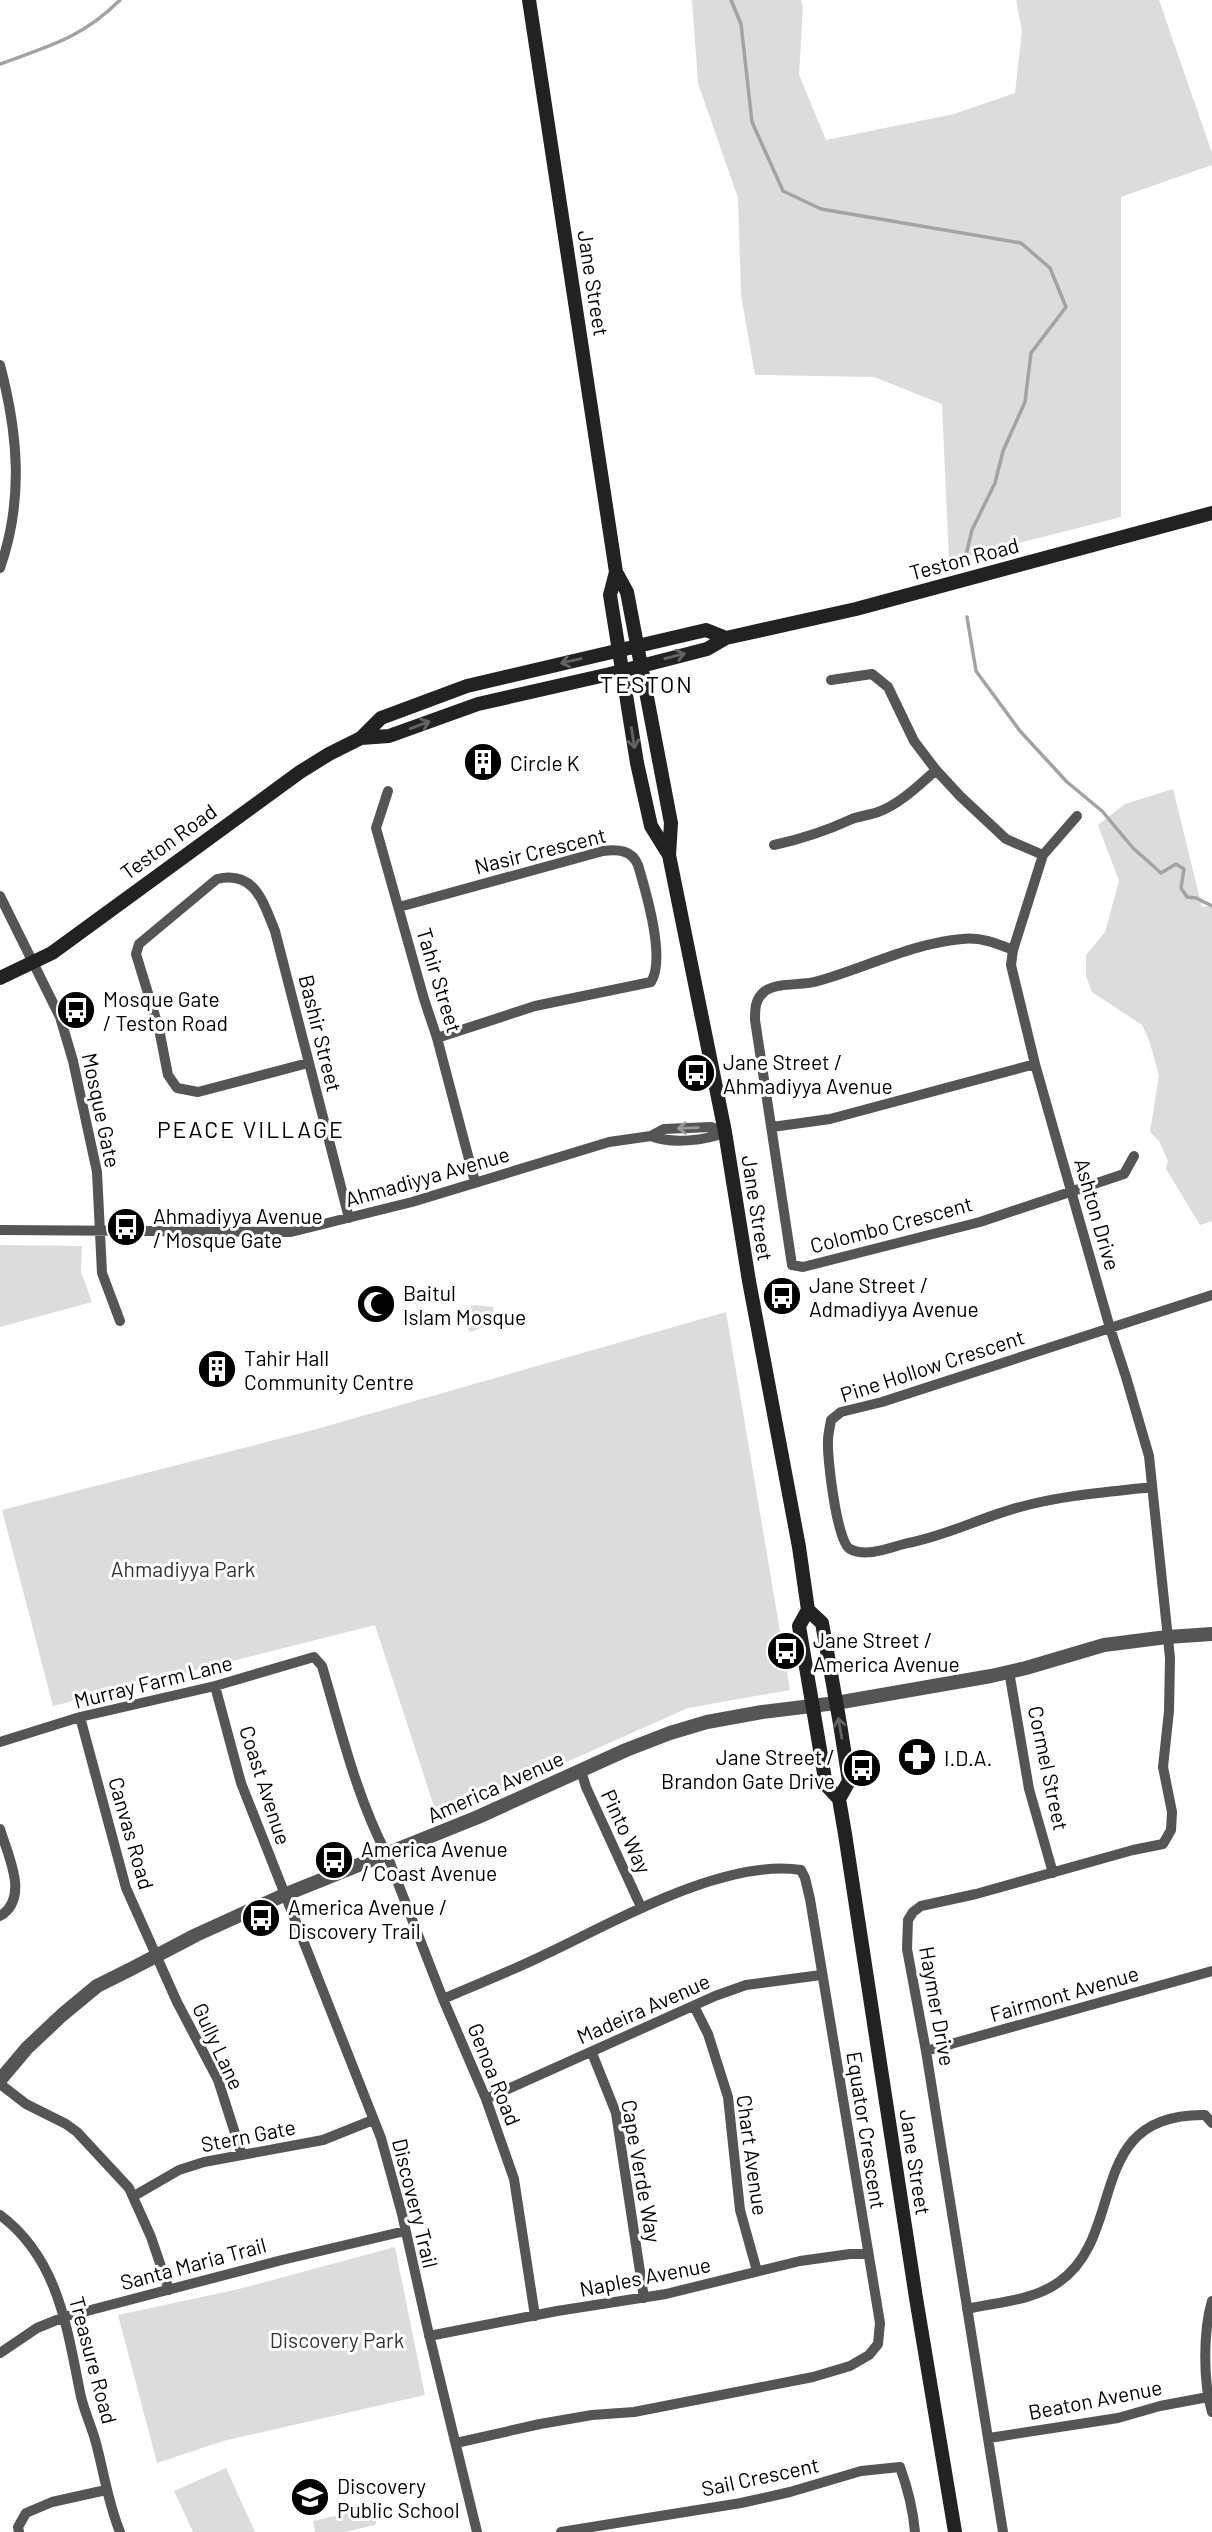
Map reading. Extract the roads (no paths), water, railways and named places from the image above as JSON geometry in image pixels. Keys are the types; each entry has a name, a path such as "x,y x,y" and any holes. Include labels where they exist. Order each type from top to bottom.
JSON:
{"main road":[{"name":"Jane Street","path":"529,0 617,572 627,592 671,823 669,855 725,1132 749,1281 799,1546 808,1610 799,1626 826,1786 839,1799 915,2298 955,2532"},
{"name":"Teston Road","path":"361,738 389,736 478,704 623,671 707,649 726,638 856,609 1212,513"},
{"name":"Jane Street","path":"617,572 610,596 637,763 651,827 669,855"},
{"name":"Teston Road","path":"0,978 52,953 300,772 361,738 381,718 467,686 637,645 706,630 726,638"},
{"name":"Jane Street","path":"808,1610 822,1623 849,1781 839,1799"}],"street":[{"path":"0,365 13,418 17,477 12,530 0,568"},
{"path":"831,680 872,674 888,687 914,741 936,770 1006,839 1043,855"},
{"path":"774,845 803,839 881,811 915,789 936,770"},
{"name":"Tahir Street","path":"388,790 376,828 424,999 438,1038 475,1182"},
{"name":"Ashton Drive","path":"1077,816 1043,855 1013,950 1012,965 1035,1065 1149,1456 1167,1637"},
{"name":"Nasir Crescent","path":"399,907 603,851 627,852 635,857 638,865 655,939 656,975 651,982 534,1006 438,1038"},
{"name":"Bashir Street","path":"308,1063 198,1092 177,1088 168,1075 159,1028 136,954 139,944 217,879 230,876 246,880 262,898 275,931 349,1219"},
{"name":"Mosque Gate","path":"0,897 61,1017 74,1061 97,1172 102,1273 120,1321"},
{"name":"Colombo Crescent","path":"1013,950 978,939 952,940 815,982 771,988 763,992 755,1005 755,1020 792,1265 803,1267 980,1222 1072,1191"},
{"path":"772,1127 830,1119 1035,1065"},
{"name":"Ahmadiyya Avenue","path":"0,1230 291,1232 349,1219 534,1167 609,1142 651,1136 664,1129 711,1127 725,1132"},
{"path":"1072,1191 1124,1174 1134,1156"},
{"path":"1110,1328 1212,1295"},
{"name":"Pine Hollow Crescent","path":"1110,1328 881,1402 841,1412 831,1420 828,1441 841,1534 847,1548 853,1551 877,1551 921,1541 1031,1504 1079,1495 1152,1487"},
{"name":"America Avenue","path":"0,2082 27,2048 97,1986 284,1895 339,1871 387,1855 670,1732 762,1712 836,1703 1026,1668 1104,1645 1212,1634"},
{"name":"Haymer Drive","path":"1003,2532 926,2051 907,1949 908,1920 921,1906 1163,1844 1170,1836 1172,1812 1163,1767 1169,1711 1170,1658 1167,1637"},
{"name":"Murray Farm Lane","path":"0,1742 80,1717 215,1686 314,1657"},
{"name":"Genoa Road","path":"314,1657 322,1666 359,1792 486,2099 514,2179 535,2316"},
{"name":"Cormel Street","path":"1009,1671 1029,1789 1053,1873"},
{"name":"Coast Avenue","path":"215,1686 241,1783 284,1895"},
{"name":"Canvas Road","path":"80,1717 125,1888 158,1955"},
{"name":"Pinto Way","path":"581,1771 641,1907"},
{"path":"0,1829 16,1891 13,1906 0,1916"},
{"name":"Equator Crescent","path":"443,1999 531,1962 641,1907 704,1883 765,1869 801,1870 806,1878 810,1899 878,2311 879,2335 878,2344 869,2356 850,2366 776,2386 634,2412 592,2415 540,2424 456,2443"},
{"name":"Discovery Trail","path":"284,1895 355,2067 381,2138 477,2532"},
{"name":"Gully Lane","path":"158,1955 177,2002 218,2080 242,2155"},
{"name":"Fairmont Avenue","path":"926,2051 1212,1971"},
{"name":"Madeira Avenue","path":"486,2099 715,1996 746,1985 821,1975"},
{"name":"Chart Avenue","path":"694,2007 708,2034 727,2097 740,2210 757,2272"},
{"name":"Cape Verde Way","path":"592,2053 606,2082 616,2113 644,2298"},
{"path":"0,2082 26,2104 66,2124 101,2155 134,2196 169,2290"},
{"path":"967,2309 1041,2292 1060,2282 1090,2247 1117,2162 1127,2148 1152,2127 1183,2115 1205,2115 1212,2123"},
{"name":"Stern Gate","path":"134,2196 179,2170 204,2162 323,2140 373,2120"},
{"name":"Treasure Road","path":"0,2215 25,2236 41,2259 64,2317 82,2401 120,2532"},
{"name":"Santa Maria Trail","path":"0,2353 37,2328 64,2317 405,2231"},
{"name":"Naples Avenue","path":"429,2336 644,2298 800,2261 868,2254"},
{"path":"1212,2301 1206,2348 1208,2397 1212,2412"},
{"name":"Beaton Avenue","path":"989,2438 1118,2418 1160,2406 1208,2397"},
{"name":"Sail Crescent","path":"561,2532 741,2503 790,2493 861,2471 900,2467 913,2511 915,2532"},
{"path":"19,2532 18,2527 26,2513 52,2502 106,2490"}],"waterway":[{"path":"0,64 64,40 92,24 120,0"},
{"path":"731,0 741,24 752,122 783,191 821,209 1021,243 1050,268 1066,307 1031,353 1025,402 1003,451 995,483 972,530 964,563"},
{"path":"967,617 976,671 1020,731 1067,782 1102,811 1133,848 1161,873 1176,864 1184,869 1181,888 1187,897 1196,898 1212,906"}],"place":[{"name":"Circle K","path":"483,762"},
{"name":"Mosque Gate / Teston Road","path":"76,1010"},
{"name":"Jane Street / Ahmadiyya Avenue","path":"696,1073"},
{"name":"Ahmadiyya Avenue / Mosque Gate","path":"126,1227"},
{"name":"Jane Street / Admadiyya Avenue","path":"782,1296"},
{"name":"Baitul Islam Mosque","path":"376,1304"},
{"name":"Tahir Hall Community Centre","path":"217,1369"},
{"name":"Jane Street / America Avenue","path":"786,1651"},
{"name":"I.D.A.","path":"917,1757"},
{"name":"Jane Street / Brandon Gate Drive","path":"862,1768"},
{"name":"America Avenue / Coast Avenue","path":"334,1860"},
{"name":"America Avenue / Discovery Trail","path":"261,1918"},
{"name":"Discovery Public School","path":"310,2497"}],"district":[{"name":"TESTON","path":"647,684"},
{"name":"PEACE VILLAGE","path":"251,1129"}],"park label":[{"name":"Ahmadiyya Park","path":"183,1568"},
{"name":"Discovery Park","path":"337,2339"}]}
